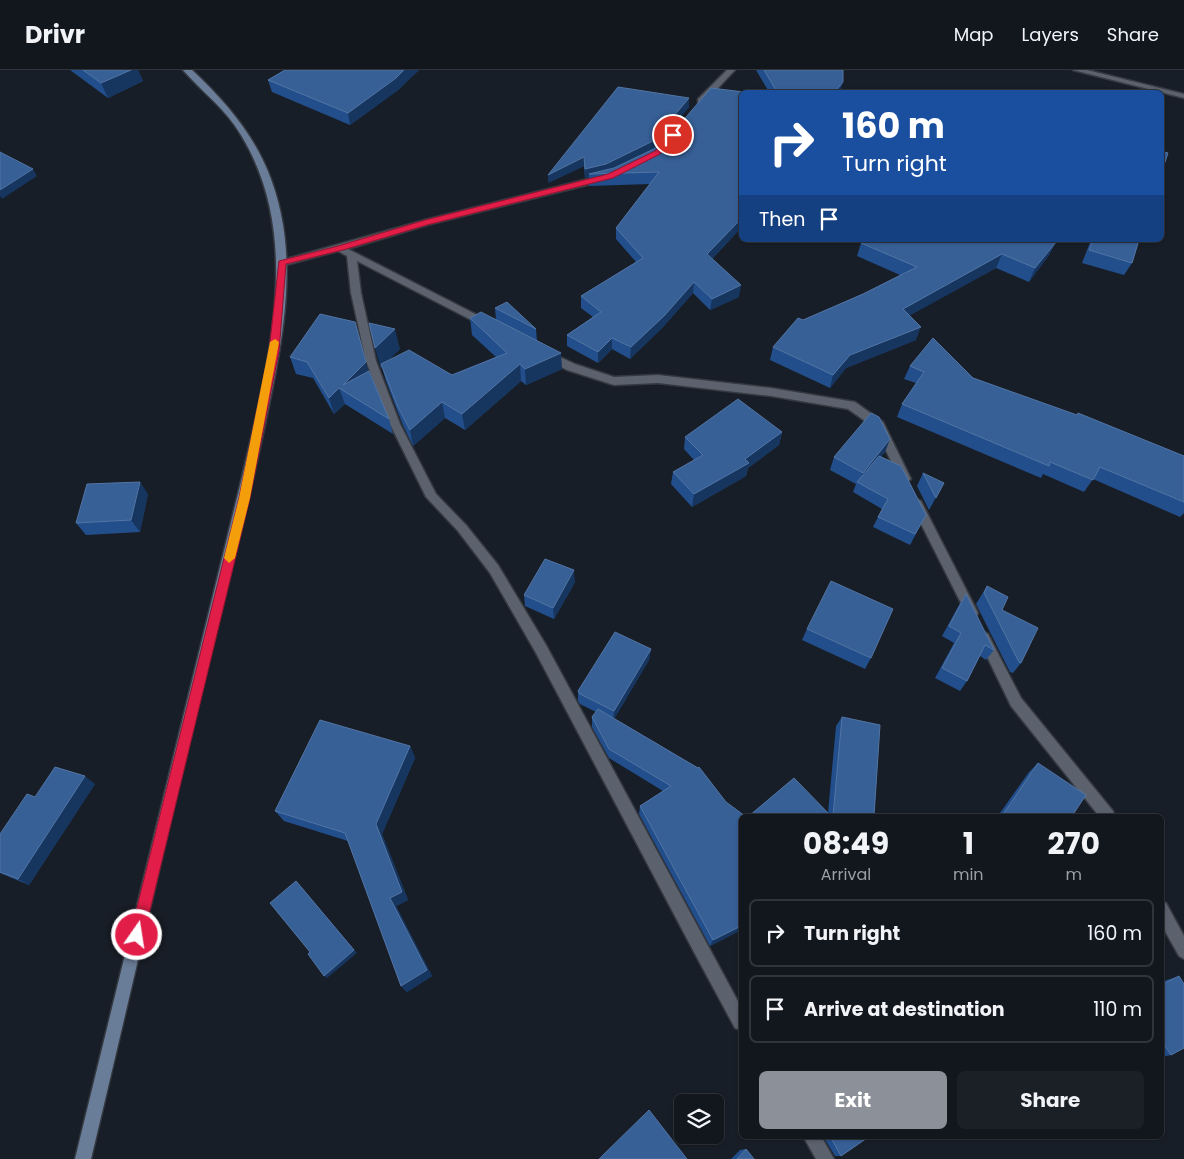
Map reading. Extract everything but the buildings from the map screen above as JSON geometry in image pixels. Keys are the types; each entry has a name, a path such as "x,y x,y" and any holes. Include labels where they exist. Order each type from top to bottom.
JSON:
{"main road":[{"path":"83,1159 244,498 274,351 282,263 278,223 256,156 240,126 209,91 187,70"}],"street":[{"path":"694,109 731,70"},
{"path":"1077,70 1159,90"},
{"path":"1164,91 1184,96"},
{"path":"282,263 425,223 610,176 618,172"},
{"path":"340,248 501,331"},
{"path":"352,254 356,293 371,360 395,424 432,497 462,528 494,569 541,649 739,1018"},
{"path":"536,349 571,368 614,381 658,379 772,392 851,405 879,425 1016,702 1106,814"},
{"path":"1164,914 1184,951"},
{"path":"813,1139 826,1159"}],"slow traffic":[{"path":"229,558 244,498 275,342"}],"route":[{"path":"137,935 244,498 274,351 282,263 425,223 610,176 658,153 673,135"}]}
